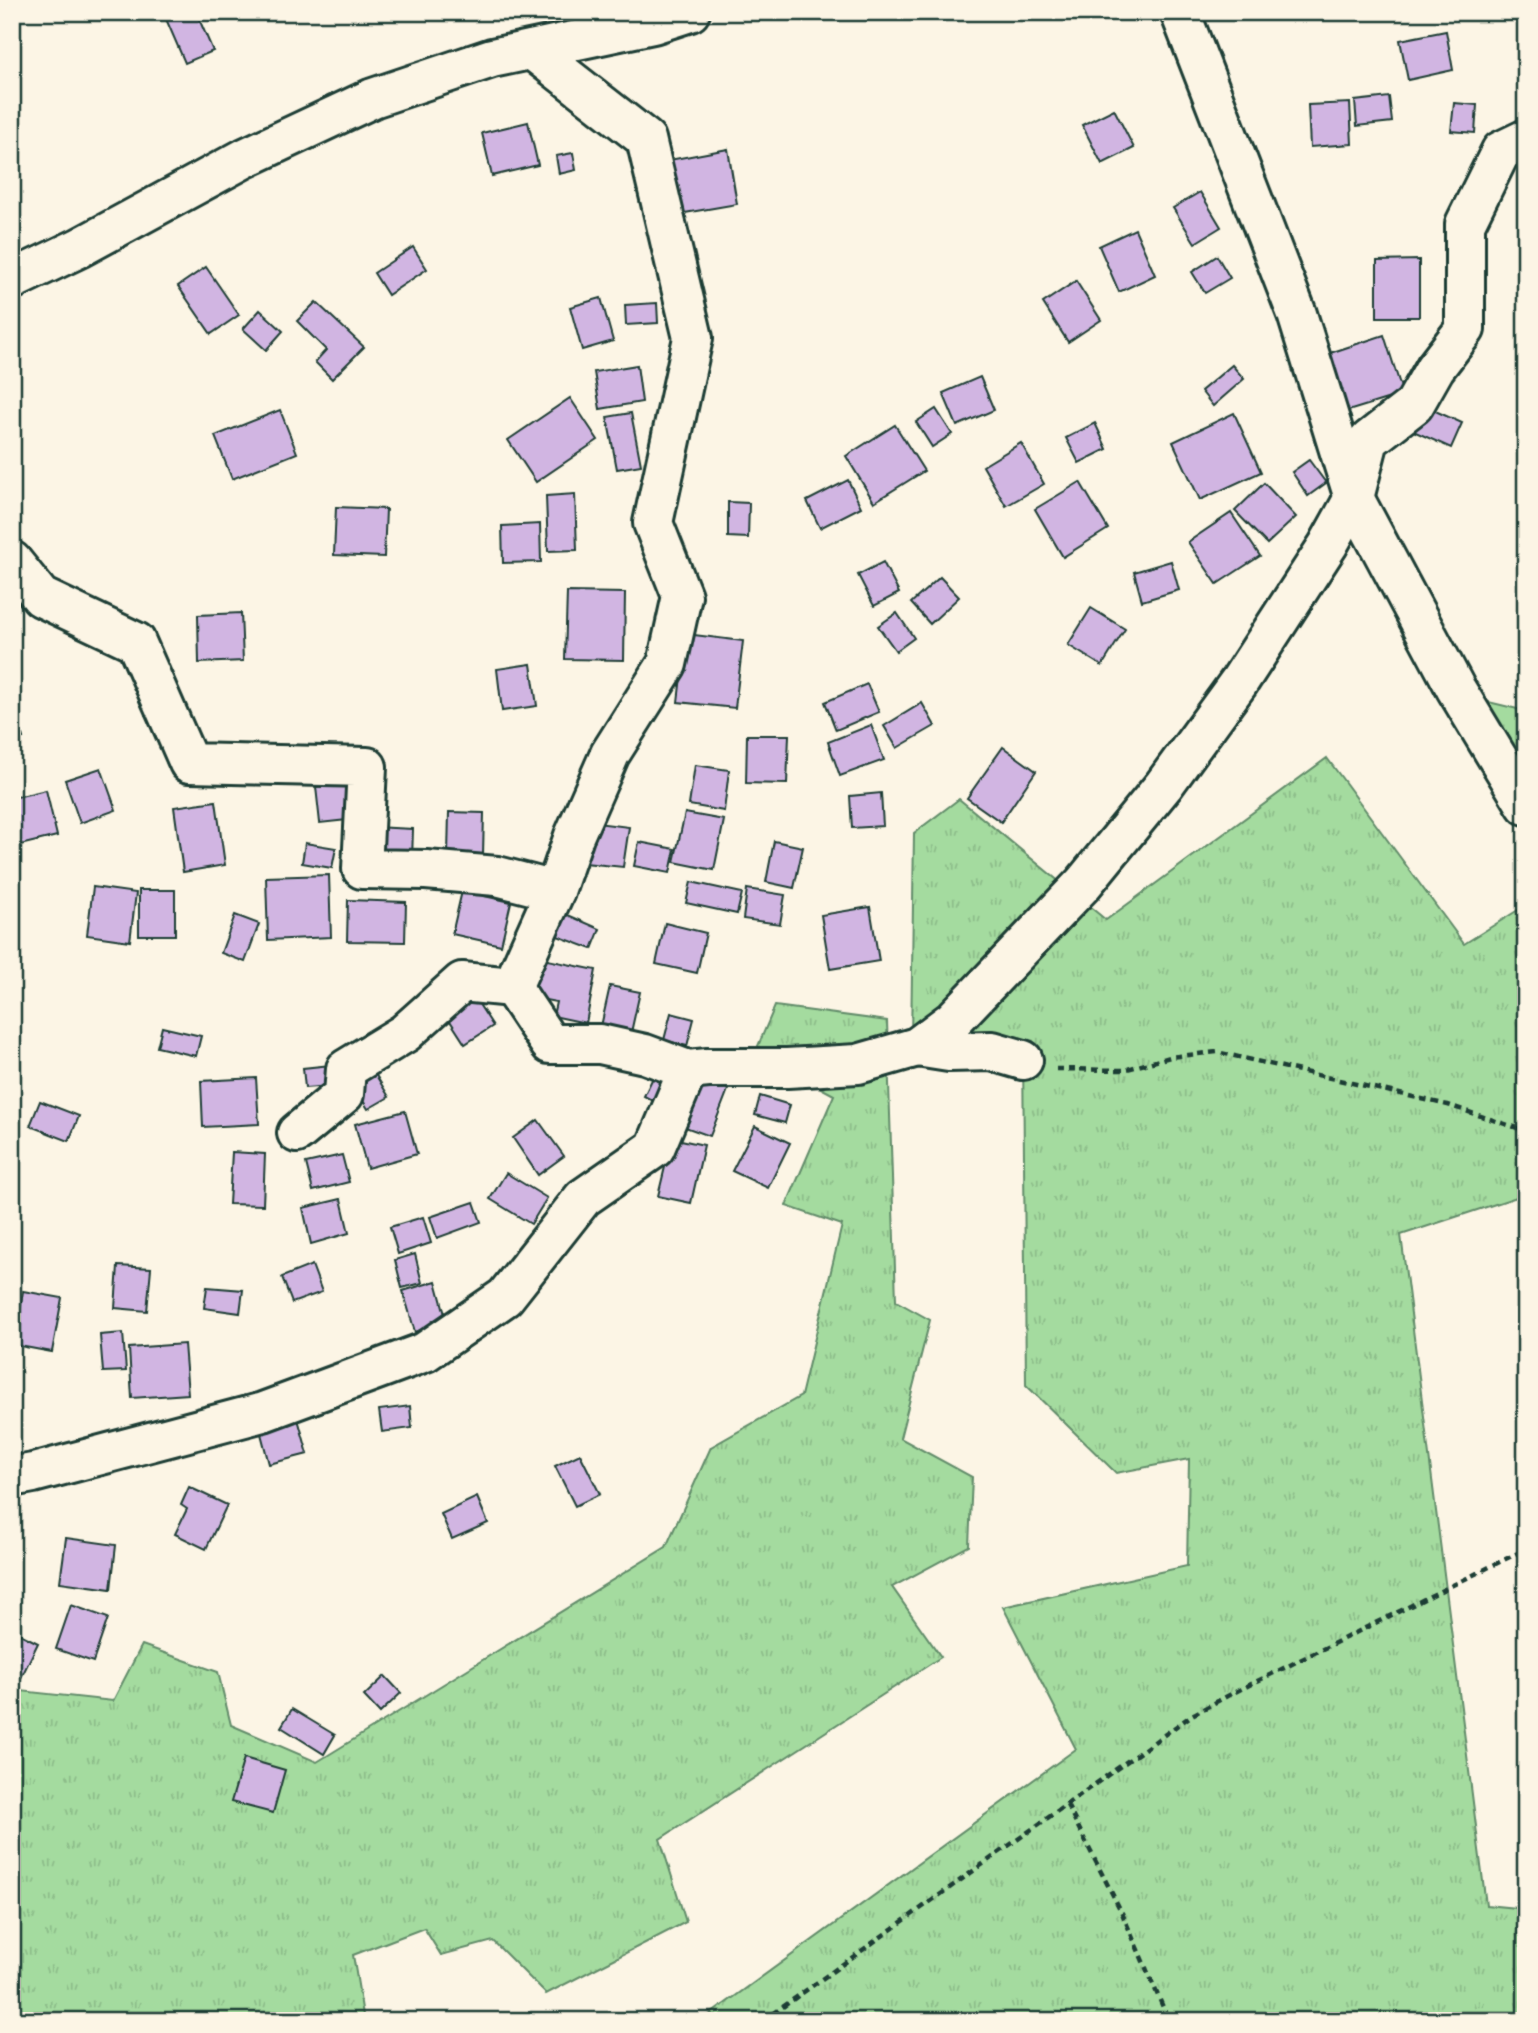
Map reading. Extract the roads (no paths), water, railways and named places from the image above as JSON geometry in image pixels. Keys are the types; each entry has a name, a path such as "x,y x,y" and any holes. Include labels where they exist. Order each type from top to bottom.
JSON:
{"street":[{"path":"12,280 79,248 245,158 373,98 492,58 653,24 690,12"},
{"path":"1180,12 1297,314 1354,498 1455,689 1526,805"},
{"path":"512,987 555,891 574,836 610,754 667,664 682,596 653,523 693,338 646,139 532,50"},
{"path":"512,987 550,1044 600,1044 645,1054 688,1070 858,1064 916,1047 953,1020 1074,893 1164,785 1240,682 1328,545 1354,498 1369,440 1414,405 1435,368 1465,329 1465,224 1501,151 1526,139"},
{"path":"12,561 41,597 136,642 190,763 366,767 362,869 426,870 497,876 555,891"},
{"path":"298,1133 344,1094 346,1069 405,1034 462,982 512,987"},
{"path":"916,1047 948,1052 992,1051 1023,1060"},
{"path":"12,1477 33,1474 263,1412 425,1352 505,1297 583,1198 655,1148 688,1070"}]}
